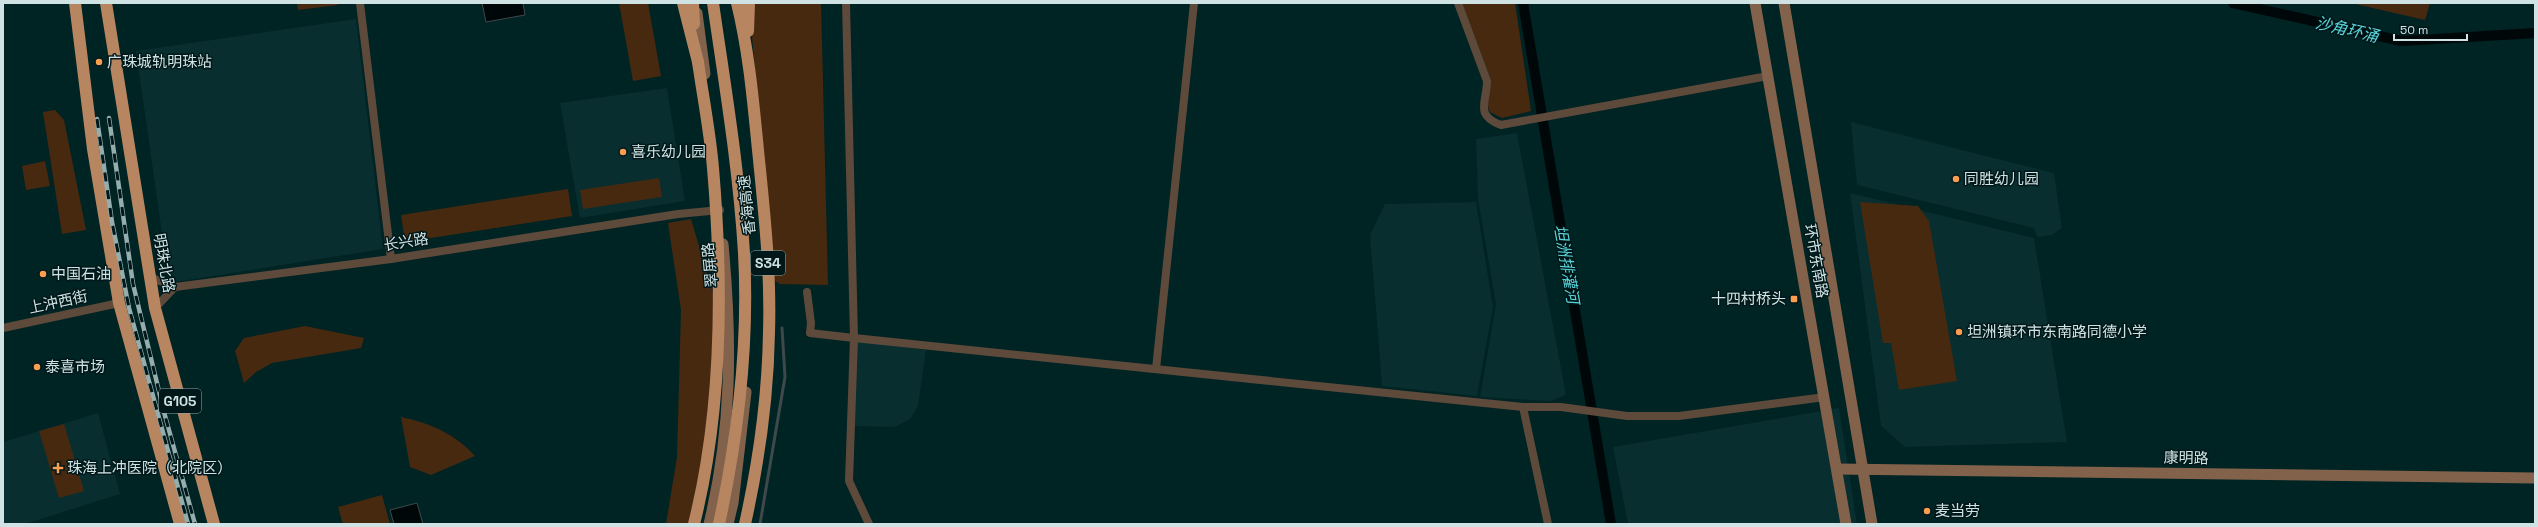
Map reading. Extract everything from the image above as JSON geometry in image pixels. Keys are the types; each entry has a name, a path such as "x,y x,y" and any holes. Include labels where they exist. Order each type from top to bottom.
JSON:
{"highway":[{"name":"G105","path":"74,3 94,149 120,303 180,524"},
{"name":"明珠北路","path":"106,3 155,308 214,524"},
{"path":"683,3 698,62"},
{"path":"694,3 698,62 713,166 719,332 705,465 694,524"},
{"name":"香海高速","path":"713,3 736,162 744,254 744,332 737,418 719,524"},
{"name":"香海高速","path":"737,3 747,46 767,242 770,331 764,419 745,524"},
{"path":"747,46 749,3"}],"main road":[{"name":"翠屏路","path":"694,3 717,164 730,321 729,397 716,497 709,524"},
{"path":"718,3 744,195 749,309 749,347 743,423 733,502 728,524"},
{"name":"环市东南路","path":"1755,3 1846,524"},
{"name":"环市东南路","path":"1784,3 1836,304 1861,468 1872,524"},
{"name":"康明路","path":"1837,469 1861,468 2535,478"}],"street":[{"path":"360,3 391,259"},
{"path":"846,3 854,338 849,481 869,524"},
{"path":"1156,369 1194,3"},
{"path":"1458,3 1487,81 1487,91 1482,105 1485,114 1493,122 1501,125 1768,76"},
{"name":"长兴路","path":"150,277 176,287 391,259 639,220 720,210"},
{"path":"155,308 176,287"},
{"path":"808,292 811,323 810,333 854,338 1523,406 1561,407 1627,416 1679,416 1825,397"},
{"name":"上沖西街","path":"3,328 120,303"},
{"path":"1523,406 1548,524"}],"shaded area":[{"path":"297,3 337,3 338,5 298,10"},
{"path":"482,3 523,3 525,15 486,22"},
{"path":"619,3 648,3 661,76 633,81"},
{"path":"749,3 821,3 828,285 780,284 774,280"},
{"path":"1462,3 1515,3 1531,111 1502,118 1490,112 1487,104 1491,80"},
{"path":"2351,3 2430,3 2425,20"},
{"path":"356,19 383,249 169,283 136,51"},
{"name":"喜乐幼儿园","path":"667,88 685,201 580,218 560,103"},
{"path":"55,110 64,120 86,230 62,234 43,112"},
{"name":"同胜幼儿园","path":"1851,122 2054,173 2062,228 2052,235 2037,237 2034,228 1857,185"},
{"path":"1517,133 1566,395 1550,401 1480,397 1496,304 1478,200 1476,139"},
{"path":"45,161 50,186 26,190 22,166"},
{"path":"659,178 662,197 583,209 580,190"},
{"path":"568,189 572,216 405,242 401,215"},
{"name":"坦洲镇环市东南路同德小学","path":"1850,193 2034,238 2067,442 1905,447 1881,426"},
{"path":"1476,202 1493,307 1477,396 1382,386 1370,235 1385,204"},
{"path":"1860,202 1918,206 1929,221 1957,381 1899,390 1891,343 1883,343"},
{"path":"691,219 721,320 696,524 666,524 677,457 681,310 668,223"},
{"path":"305,326 364,338 361,348 272,363 256,372 244,383 235,351 244,338"},
{"path":"856,341 926,350 918,406 910,419 895,427 854,426"},
{"path":"1839,408 1857,524 1628,524 1613,447"},
{"name":"珠海上冲医院（北院区）","path":"98,413 120,494 25,524 3,524 3,442"},
{"path":"401,417 412,419 441,430 459,441 475,456 431,475 410,467"},
{"path":"64,424 84,491 59,498 39,431"},
{"path":"382,495 390,524 343,524 338,507"},
{"path":"417,503 423,524 394,524 390,510"}],"waterway":[{"name":"坦洲排灌河","path":"1523,3 1611,524"},
{"name":"沙角环涌","path":"2233,3 2401,41 2535,33"},
{"path":"760,524 785,377 782,328"}],"railway":[{"path":"109,118 133,284 164,412 195,524"},
{"path":"97,119 112,222 129,308 188,524"}],"place":[{"name":"广珠城轨明珠站","path":"99,62"},
{"name":"喜乐幼儿园","path":"623,152"},
{"name":"同胜幼儿园","path":"1956,179"},
{"name":"中国石油","path":"43,274"},
{"name":"十四村桥头","path":"1794,299"},
{"name":"坦洲镇环市东南路同德小学","path":"1959,332"},
{"name":"泰喜市场","path":"37,367"},
{"name":"珠海上冲医院（北院区）","path":"58,468"},
{"name":"麦当劳","path":"1927,511"}]}
